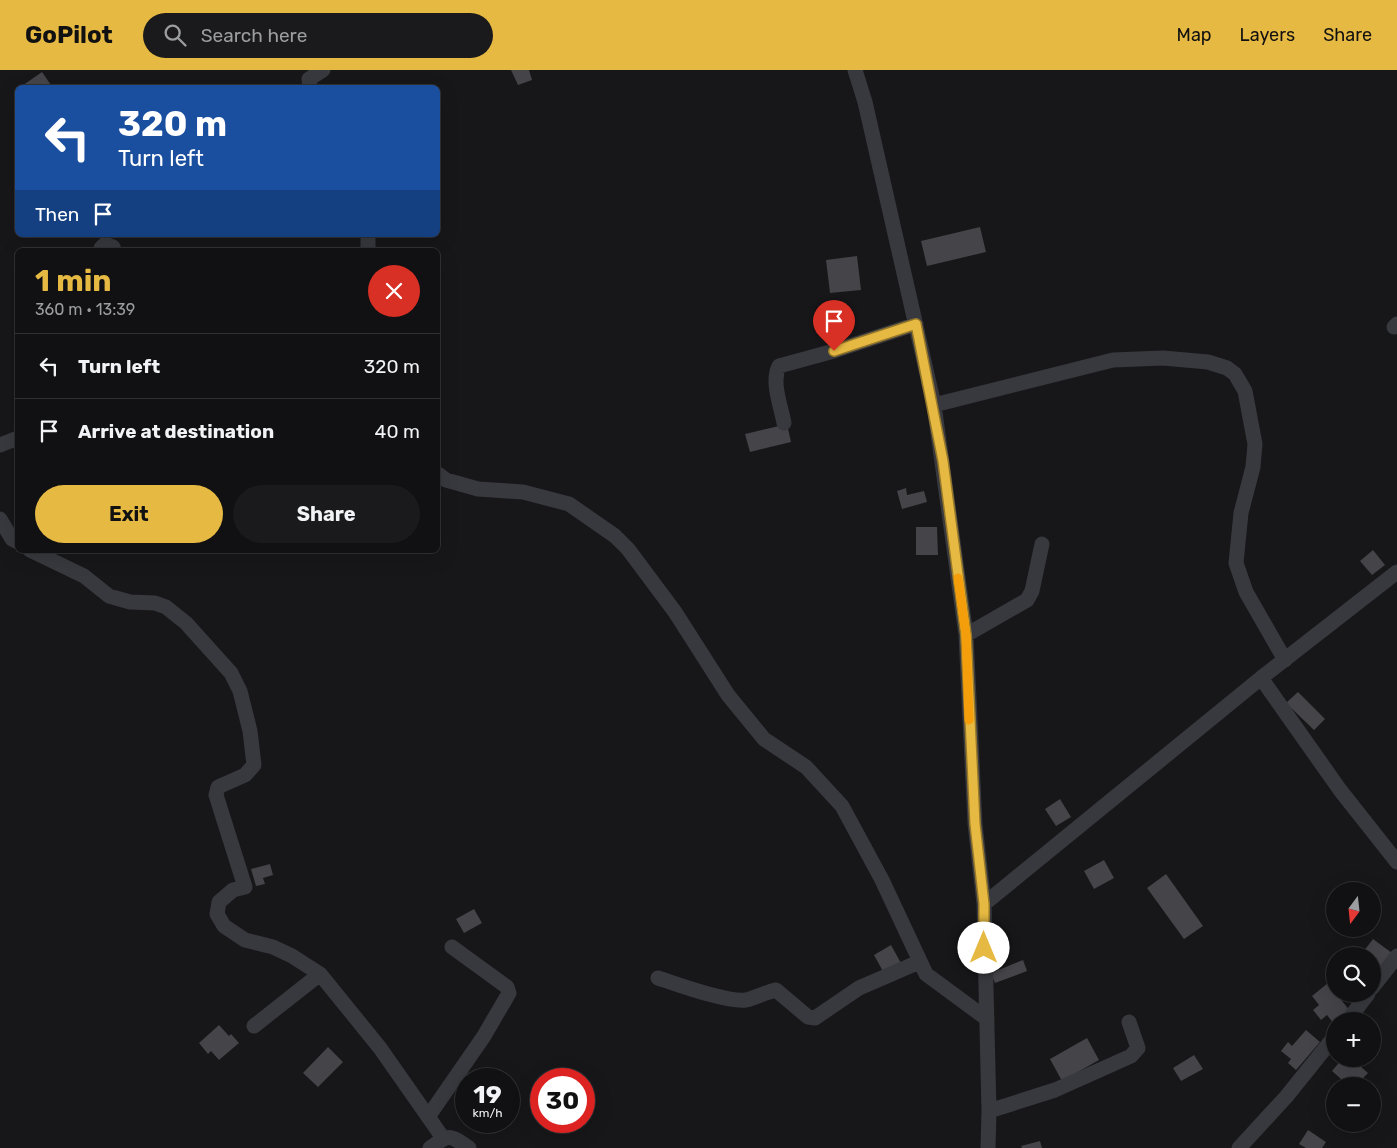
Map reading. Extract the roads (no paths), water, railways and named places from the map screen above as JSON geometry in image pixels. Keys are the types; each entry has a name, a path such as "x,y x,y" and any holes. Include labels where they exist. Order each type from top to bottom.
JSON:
{"street":[{"path":"310,85 309,79 323,70"},
{"path":"855,70 934,405 966,635 975,824 984,904 989,1111 988,1148"},
{"path":"784,423 775,373 779,366 834,351 916,324"},
{"path":"934,405 1113,360 1163,358 1208,362 1227,368 1235,374 1246,391 1255,455 1241,512 1236,563 1246,592 1285,660"},
{"path":"0,445 15,439"},
{"path":"440,476 446,480 478,489 523,492 569,504 615,536 628,549 675,612 728,695 758,732 764,739 806,767 842,806 882,880 926,974 987,1019"},
{"path":"0,518 12,539 15,540"},
{"path":"966,635 1027,600 1032,591 1042,544"},
{"path":"36,553 84,576 109,596 130,602 155,603 166,606 186,623 231,672 240,690 250,731 254,765 245,775 218,787 216,795 245,887 233,890 219,902 217,914 224,926 245,940 273,947 292,956 320,974 380,1048 443,1138"},
{"path":"984,904 1261,678 1397,572"},
{"path":"1261,678 1340,790 1397,862"},
{"path":"428,1117 484,1036 509,993 507,987 452,947"},
{"path":"1381,976 1397,956"},
{"path":"658,978 730,999 745,1000 776,990 808,1017 815,1018 859,988 919,962"},
{"path":"254,1026 320,974"},
{"path":"1354,1012 1362,1002"},
{"path":"989,1111 1055,1090 1131,1056 1138,1048 1129,1022"},
{"path":"1239,1148 1286,1097 1326,1047"},
{"path":"430,1148 443,1138 450,1136 469,1148"}]}
